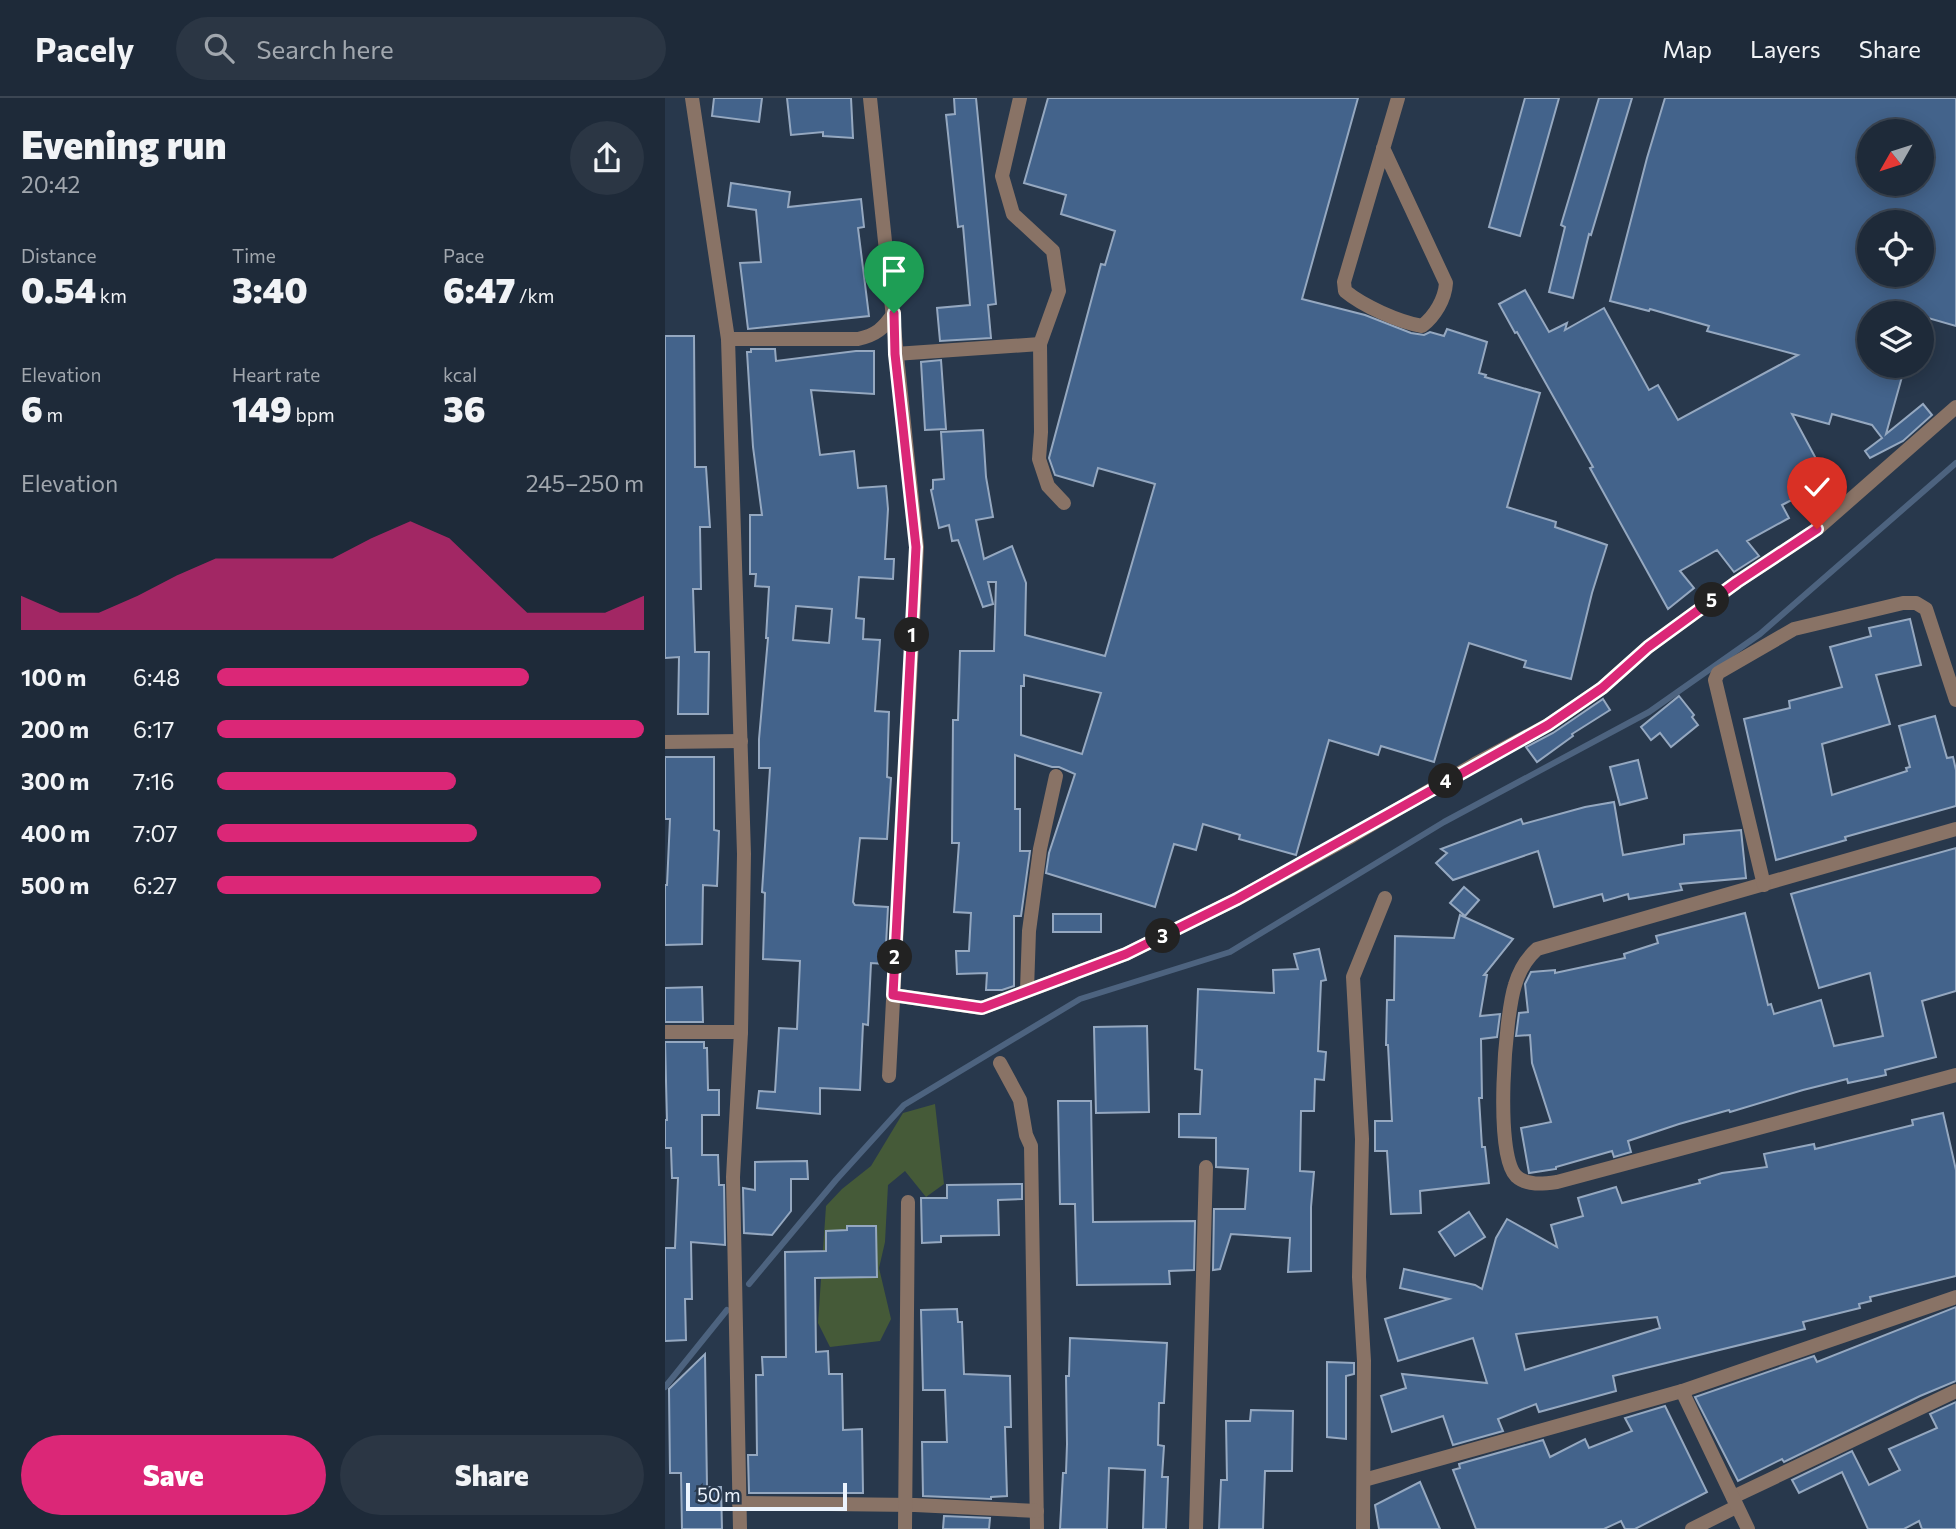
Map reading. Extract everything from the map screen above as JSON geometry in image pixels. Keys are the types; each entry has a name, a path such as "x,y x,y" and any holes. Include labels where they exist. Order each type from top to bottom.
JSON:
{"street":[{"path":"692,98 728,340 744,854 741,1032 733,1177 740,1529"},
{"path":"870,98 916,547 889,1076"},
{"path":"1020,98 1002,176 1013,214 1053,251 1059,291 1040,344 1039,459 1048,486 1064,503"},
{"path":"1383,148 1446,283 1445,294 1430,320 1422,326 1399,319 1354,298 1345,291 1344,282 1383,148 1398,98"},
{"path":"728,340 858,339 873,336 883,330 894,313"},
{"path":"895,354 1040,344"},
{"path":"893,995 982,1008 1126,954 1237,899 1548,725 1602,688 1648,647 1737,582 1817,529 1956,407"},
{"path":"1764,885 1715,680 1719,673 1794,629 1903,603 1916,603 1926,609 1956,700"},
{"path":"665,741 741,741"},
{"path":"1027,990 1029,931 1040,849 1056,776"},
{"path":"1956,829 1537,949 1526,958 1514,985 1503,1071 1509,1166 1527,1183 1557,1182 1956,1074"},
{"path":"1363,1529 1364,1361 1359,1277 1362,1139 1353,977 1385,898"},
{"path":"665,1032 741,1032"},
{"path":"1000,1063 1020,1100 1026,1135 1031,1146 1037,1529"},
{"path":"1196,1529 1206,1167"},
{"path":"905,1529 908,1202"},
{"path":"1364,1480 1682,1391 1956,1297"},
{"path":"1682,1391 1748,1529"},
{"path":"1692,1529 1735,1502 1956,1391"},
{"path":"739,1503 906,1505 1037,1511"}],"green space":[{"path":"935,1104 944,1184 926,1197 905,1171 888,1185 885,1242 879,1268 891,1319 880,1341 830,1347 818,1323 826,1206 871,1166 903,1113"}],"building":[{"path":"714,98 762,98 759,122 712,116"},
{"path":"787,98 851,98 853,138 823,136 823,132 791,135"},
{"path":"954,98 976,98 996,304 988,305 991,338 940,341 937,308 970,305 963,226 958,227 946,115 955,114"},
{"path":"1048,98 1358,98 1302,299 1365,315 1411,333 1424,335 1430,332 1444,336 1447,329 1487,342 1479,373 1540,393 1507,507 1556,522 1555,527 1607,545 1571,679 1524,667 1526,661 1469,643 1434,762 1381,746 1378,755 1329,740 1296,855 1239,839 1240,835 1203,824 1196,850 1174,844 1155,907 1046,873 1049,853 1075,774 1015,755 1015,809 1020,809 1020,851 1030,851 1021,916 1014,916 1014,986 1002,990 986,990 987,973 957,974 956,951 969,951 971,913 954,912 959,843 952,843 953,720 958,720 960,651 994,651 996,582 988,582 993,604 983,607 958,540 952,541 949,525 939,528 931,490 933,480 944,479 941,432 983,430 986,477 993,517 976,520 984,559 1012,546 1026,583 1025,635 1105,656 1155,484 1098,468 1093,486 1055,475 1049,458 1101,264 1105,265 1115,231 1061,214 1066,195 1024,183","holes":["1024,675 1101,693 1082,754 1021,735 1021,686 1024,686"]},
{"path":"1525,98 1559,98 1520,236 1489,227"},
{"path":"1599,98 1632,98 1591,235 1589,234 1573,298 1549,292 1565,227 1561,225"},
{"path":"1665,98 1956,98 1956,326 1934,320 1934,301 1857,301 1857,378 1902,378 1886,434 1923,404 1932,415 1903,441 1870,458 1865,451 1882,438 1872,425 1832,414 1829,424 1792,414 1828,481 1782,505 1789,518 1747,541 1759,556 1734,572 1717,550 1680,571 1694,588 1668,609 1590,468 1593,467 1499,304 1525,290 1549,332 1567,323 1565,330 1604,308 1649,390 1658,385 1678,420 1798,355 1707,331 1709,326 1650,309 1649,311 1610,301"},
{"path":"731,183 790,192 788,207 861,199 864,227 858,228 869,316 748,329 740,263 761,262 756,210 728,206"},
{"path":"665,336 694,336 695,467 706,467 710,527 700,527 701,589 693,589 695,652 709,652 708,714 678,714 679,657 665,658"},
{"path":"751,349 775,349 776,361 874,351 874,394 811,390 820,455 854,451 858,488 886,486 888,509 885,559 894,559 893,579 859,577 856,618 864,619 863,639 880,640 875,711 889,712 887,777 891,778 887,839 860,838 853,902 855,905 888,907 885,964 871,963 868,1025 863,1024 860,1090 820,1088 820,1114 757,1108 759,1091 775,1092 779,1028 797,1029 800,961 763,959 765,893 762,892 770,768 759,768 759,739 768,638 769,587 755,586 756,574 750,574 750,515 762,515 753,447 747,352 751,352","holes":["796,606 832,609 829,643 793,640"]},
{"path":"941,360 946,429 925,430 921,362"},
{"path":"1910,619 1921,665 1876,675 1890,724 1822,744 1832,795 1907,771 1906,768 1910,767 1899,726 1935,716 1947,758 1953,757 1956,770 1956,806 1845,837 1846,840 1776,860 1744,719 1790,708 1789,701 1842,687 1830,647 1871,636 1869,628"},
{"path":"1679,696 1694,715 1692,717 1698,725 1671,747 1660,733 1651,740 1641,727"},
{"path":"1603,699 1610,710 1572,734 1573,736 1537,762 1526,747 1553,733"},
{"path":"665,757 714,757 714,830 719,831 717,886 703,885 702,944 665,945 665,885 670,819 665,819"},
{"path":"1638,760 1647,798 1620,805 1610,767"},
{"path":"1614,802 1623,855 1684,844 1684,835 1741,830 1746,878 1680,884 1682,890 1629,899 1628,894 1604,901 1602,894 1554,907 1538,851 1453,880 1436,863 1447,853 1441,849 1521,819 1523,824"},
{"path":"1956,848 1956,991 1922,1001 1936,1057 1885,1070 1886,1075 1848,1083 1847,1079 1679,1124 1628,1141 1631,1152 1614,1157 1612,1151 1556,1169 1529,1173 1521,1128 1551,1122 1532,1063 1530,1035 1516,1036 1519,1013 1528,1012 1525,984 1531,972 1555,970 1555,973 1625,958 1624,954 1658,943 1656,936 1745,913 1768,1005 1771,1004 1774,1014 1821,1000 1834,1046 1883,1036 1870,973 1819,988 1791,894"},
{"path":"1464,887 1479,900 1465,916 1450,903"},
{"path":"1053,914 1101,914 1101,932 1053,932"},
{"path":"1460,915 1513,939 1484,975 1487,975 1480,1016 1500,1014 1497,1037 1481,1039 1482,1098 1479,1098 1482,1147 1485,1147 1489,1183 1420,1191 1421,1213 1391,1214 1387,1151 1375,1151 1375,1121 1392,1121 1386,1045 1387,1000 1394,1000 1395,936 1454,938"},
{"path":"1319,949 1326,980 1321,981 1318,1051 1326,1052 1324,1080 1315,1079 1314,1111 1301,1111 1300,1171 1314,1172 1311,1271 1288,1272 1290,1238 1231,1234 1220,1269 1213,1270 1214,1209 1245,1209 1248,1169 1216,1167 1216,1138 1179,1137 1179,1114 1200,1114 1202,1070 1195,1069 1198,989 1274,993 1273,970 1298,969 1294,954"},
{"path":"702,987 703,1022 665,1022 665,988"},
{"path":"1147,1026 1149,1112 1096,1113 1094,1027"},
{"path":"665,1042 704,1042 704,1048 707,1048 708,1090 719,1090 719,1115 702,1115 702,1155 718,1155 719,1185 724,1185 725,1245 691,1242 692,1299 685,1299 686,1340 665,1341 665,1248 675,1248 678,1178 672,1178 671,1148 665,1148"},
{"path":"1058,1101 1091,1101 1093,1222 1195,1221 1194,1270 1169,1271 1170,1284 1077,1285 1075,1204 1060,1204"},
{"path":"1943,1113 1956,1170 1956,1276 1870,1297 1871,1301 1859,1304 1860,1308 1803,1322 1805,1329 1613,1376 1616,1391 1539,1412 1536,1404 1498,1419 1503,1431 1453,1445 1443,1416 1392,1432 1381,1396 1406,1388 1402,1374 1487,1383 1473,1338 1398,1361 1385,1319 1449,1299 1400,1288 1404,1269 1475,1285 1482,1289 1496,1238 1507,1219 1557,1247 1551,1225 1583,1216 1578,1198 1616,1187 1622,1203 1700,1183 1699,1180 1722,1173 1767,1167 1764,1154 1814,1144 1815,1149 1913,1125 1912,1120","holes":["1657,1317 1660,1328 1525,1370 1516,1334"]},
{"path":"807,1161 808,1179 791,1179 791,1211 772,1235 744,1233 743,1188 755,1190 755,1162"},
{"path":"1022,1184 1022,1199 998,1200 999,1235 941,1236 941,1242 922,1243 921,1198 947,1198 947,1185"},
{"path":"1469,1212 1485,1237 1455,1256 1439,1232"},
{"path":"847,1226 876,1226 877,1277 815,1278 816,1352 828,1351 829,1374 842,1374 843,1430 862,1429 863,1493 749,1493 748,1455 757,1455 756,1375 763,1375 762,1357 786,1357 785,1252 826,1251 826,1231 847,1230"},
{"path":"1956,1307 1956,1381 1738,1481 1695,1397 1814,1356 1817,1362"},
{"path":"957,1309 958,1322 962,1322 964,1374 1010,1376 1011,1427 1005,1427 1007,1496 991,1499 923,1496 922,1442 947,1442 945,1390 923,1390 921,1310"},
{"path":"1070,1338 1167,1343 1164,1403 1159,1403 1158,1445 1164,1446 1162,1477 1168,1477 1166,1529 1143,1529 1145,1470 1109,1468 1107,1529 1060,1529 1063,1473 1066,1473 1066,1376 1069,1376"},
{"path":"705,1354 707,1487 721,1487 722,1529 682,1529 681,1473 670,1473 669,1389"},
{"path":"1327,1362 1354,1363 1354,1374 1346,1376 1346,1439 1327,1437"},
{"path":"1956,1402 1956,1529 1922,1529 1919,1521 1904,1529 1868,1529 1842,1472 1799,1493 1792,1480 1852,1451 1869,1485 1900,1470 1889,1449 1937,1428 1930,1414"},
{"path":"1665,1406 1707,1492 1635,1529 1625,1529 1621,1521 1604,1529 1476,1529 1453,1470 1460,1468 1459,1464 1543,1440 1550,1457 1585,1439 1589,1448 1632,1431 1625,1418"},
{"path":"1251,1410 1293,1411 1292,1471 1265,1471 1263,1529 1219,1529 1221,1480 1227,1480 1226,1421 1250,1421"},
{"path":"1420,1482 1440,1529 1379,1529 1375,1505"},
{"path":"944,1516 990,1518 989,1529 943,1529"}],"waterway":[{"path":"749,1284 836,1180 904,1105 1080,999 1230,952 1444,822 1649,712 1760,634 1956,463"},
{"path":"665,1387 727,1310"}],"route":[{"path":"894,313 895,354 916,547 893,995 982,1008 1126,954 1237,899 1548,725 1602,688 1648,647 1737,582 1817,529"}]}
